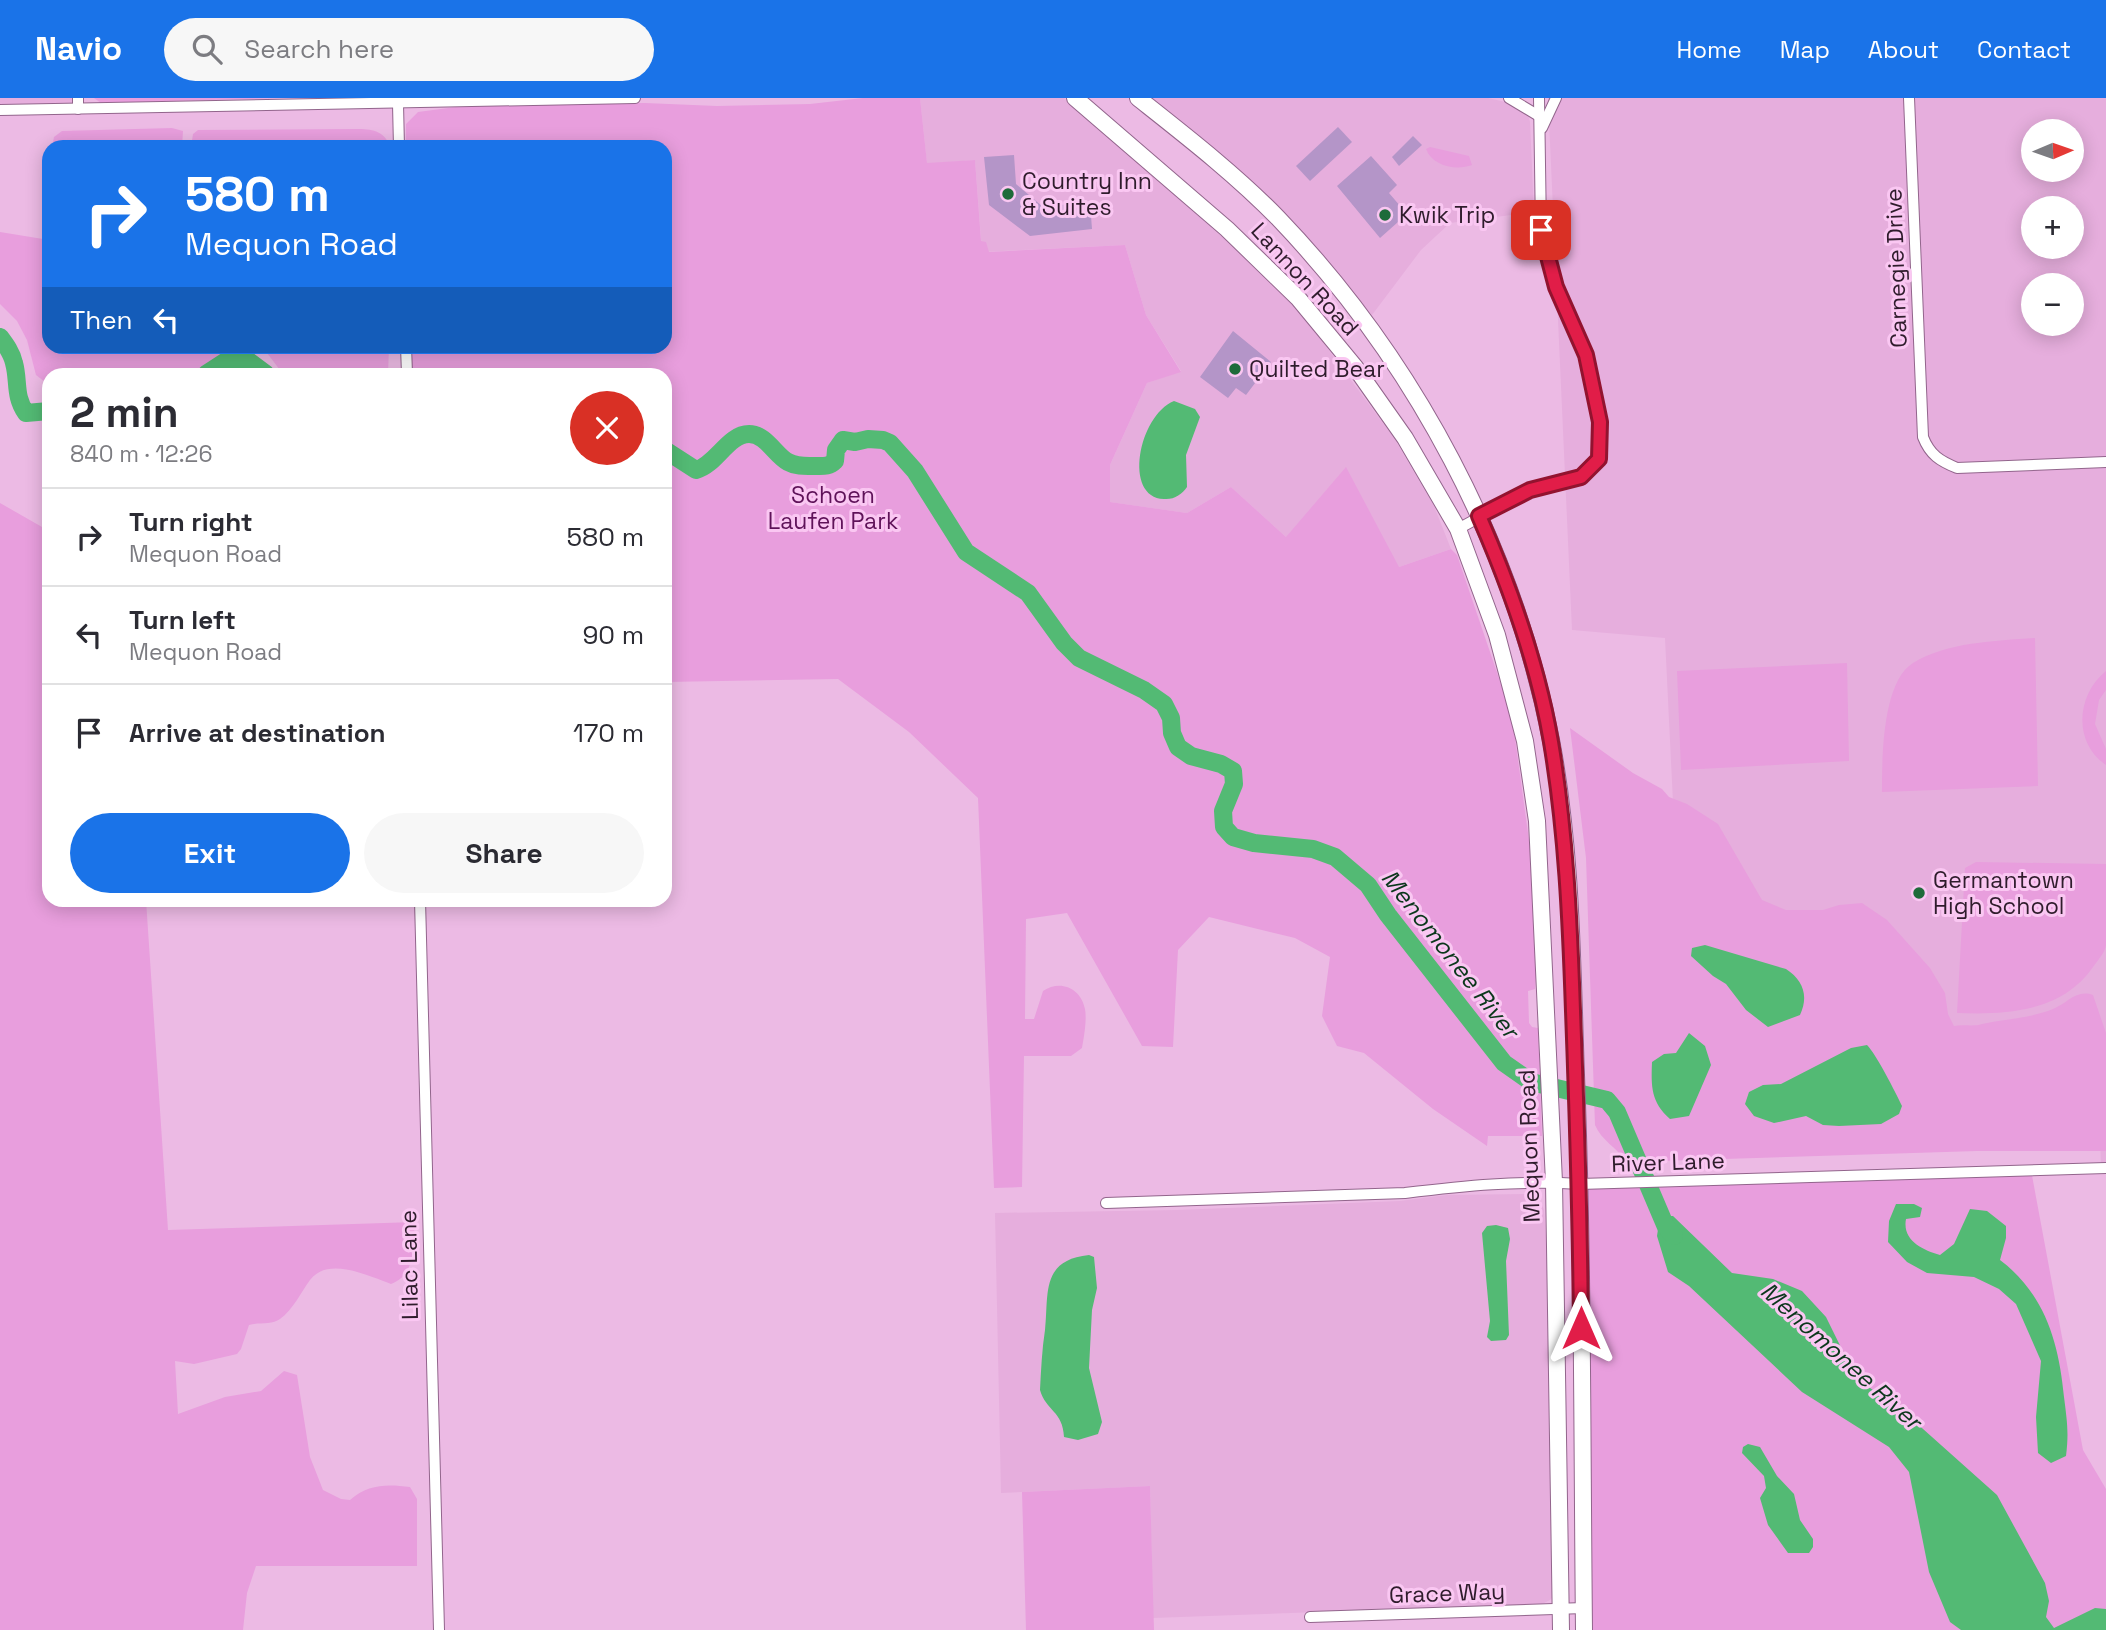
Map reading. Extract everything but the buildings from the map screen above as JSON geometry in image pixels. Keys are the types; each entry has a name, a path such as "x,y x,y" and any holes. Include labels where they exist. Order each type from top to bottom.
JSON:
{"main road":[{"name":"Lannon Road","path":"1075,98 1227,229 1298,298 1356,367 1405,438 1458,528"},
{"name":"Lannon Road","path":"1128,98 1141,101 1211,156 1277,218 1341,289 1406,381 1462,477 1479,516"},
{"path":"1479,516 1500,564 1532,667 1551,740 1564,831 1580,1184 1584,1630"},
{"name":"Mequon Road","path":"1458,528 1497,635 1525,741 1537,821 1554,1182 1561,1630"},
{"path":"1557,1379 1581,1379"}],"street":[{"path":"0,110 78,103 398,104 635,98"},
{"path":"1509,98 1539,116"},
{"path":"1458,528 1530,490 1581,477 1599,459 1600,422 1586,355 1556,287 1541,230 1539,98"},
{"path":"1540,135 1556,98"},
{"name":"Carnegie Drive","path":"1909,98 1923,437 1928,450 1939,461 1957,468 2106,462"},
{"path":"398,104 399,140"},
{"name":"Lilac Lane","path":"420,907 439,1630"},
{"name":"River Lane","path":"1106,1203 1405,1193 1449,1187 1554,1182 1580,1184 2106,1168"},
{"name":"Grace Way","path":"1310,1616 1584,1608"}],"shaded area":[{"path":"0,98 80,98 80,105 0,105"},
{"path":"920,98 1064,98 1238,251 1275,287 1270,271 1394,438 1434,506 1451,549 1399,567 1286,537 1231,487 1187,513 1110,502 1110,465 1147,383 1181,371 1146,315 1125,245 982,252 975,160 927,164"},
{"path":"1151,98 1488,98 1514,104 1528,115 1530,122 1534,212 1450,223 1421,250 1372,315 1285,217 1217,153"},
{"path":"1548,98 2106,98 2106,1168 2101,1168 2097,1034 1938,1039 1744,915 1674,823 1665,638 1572,630"},
{"path":"1534,1194 1539,1197 1544,1210 1549,1276 1554,1596 1550,1600 1542,1604 1153,1618 1150,1486 1001,1493 995,1213 1177,1210 1400,1201 1447,1195"}],"green space":[{"path":"94,98 280,98 101,103"},
{"name":"Schoen Laufen Park","path":"863,98 920,98 927,163 975,160 981,241 986,242 989,252 1125,245 1146,315 1181,372 1147,383 1110,465 1110,502 1187,513 1231,487 1286,537 1346,467 1399,567 1451,549 1457,555 1506,699 1515,738 1531,855 1536,975 1535,989 1528,991 1529,1023 1538,1028 1542,1136 1488,1136 1487,1146 1433,1109 1364,1053 1337,1046 1322,1016 1330,957 1295,938 1209,917 1178,950 1173,1047 1142,1046 1067,913 1026,919 1025,1019 1034,1019 1043,991 1056,986 1069,988 1079,996 1085,1009 1082,1048 1071,1056 1024,1056 1022,1187 994,1188 978,798 909,732 838,679 672,682 672,368 412,368 411,354 672,354 672,140 406,140 406,124 418,112 471,105 810,104"},
{"path":"172,128 183,131 182,140 53,140 62,131"},
{"path":"359,129 378,132 386,140 192,140 193,134 198,130"},
{"path":"1430,147 1469,156 1472,165 1445,166 1429,155 1426,149"},
{"path":"0,232 42,239 42,354 225,354 208,368 42,368 42,380 36,375 27,340 17,321 0,304"},
{"path":"268,354 389,354 388,368 278,368"},
{"path":"0,503 42,527 42,907 146,907 168,1230 415,1222 409,1267 405,1274 391,1284 349,1270 327,1269 310,1280 293,1306 280,1319 249,1325 237,1354 194,1364 175,1361 178,1414 225,1397 261,1391 284,1371 297,1375 310,1457 323,1490 341,1499 350,1500 371,1488 410,1487 417,1499 417,1566 256,1566 247,1593 243,1630 0,1630"},
{"path":"2035,638 2038,786 1882,792 1886,722 1895,687 1903,673 1926,656 1956,647"},
{"path":"1847,663 1849,761 1681,770 1677,671"},
{"path":"2106,671 2106,690 2099,700 2095,724 2106,749 2106,765 2095,756 2088,744 2082,719 2089,693"},
{"path":"1570,728 1633,773 1662,789 1669,797 1687,804 1718,824 1762,900 1786,910 1823,910 1862,903 1887,920 1930,968 1945,993 1948,1014 1954,1026 1979,1025 2036,1014 2053,1009 2077,995 2093,995 2106,1033 2106,1151 1977,1151 1627,1162 1595,1125 1586,858"},
{"path":"1976,862 2106,864 2106,945 2099,960 2080,982 2066,993 2032,1008 1995,1013 1957,1013 1965,868"},
{"path":"2031,1170 2083,1450 2106,1489 2106,1630 1590,1630 1580,1184"},
{"path":"1150,1486 1154,1630 1026,1630 1022,1492"}],"water":[{"path":"1174,401 1195,409 1200,417 1186,455 1187,487 1177,496 1164,499 1151,495 1143,485 1140,455 1151,422 1162,409"},
{"path":"1705,945 1786,969 1797,978 1803,989 1804,1001 1800,1015 1768,1027 1746,1010 1726,984 1691,956 1692,948"},
{"path":"1689,1033 1705,1046 1711,1065 1689,1116 1670,1119 1659,1106 1654,1094 1652,1062 1664,1054 1676,1053"},
{"path":"1867,1045 1902,1106 1899,1114 1881,1124 1823,1125 1806,1116 1774,1123 1754,1116 1745,1104 1749,1092 1763,1085 1781,1084 1851,1048"},
{"path":"1896,1204 1914,1204 1922,1208 1920,1217 1906,1219 1907,1233 1920,1247 1940,1255 1954,1244 1970,1209 1987,1211 2006,1226 2000,1260 2015,1273 2039,1304 2058,1358 2066,1413 2066,1456 2051,1463 2038,1453 2036,1417 2041,1361 2016,1304 1999,1289 1974,1277 1927,1273 1907,1262 1888,1242 1889,1221"},
{"path":"1660,1216 1673,1216 1732,1273 1773,1279 1802,1291 1826,1317 1856,1378 1904,1412 1997,1495 2045,1583 2049,1601 2046,1617 2054,1628 2095,1608 2106,1609 2106,1630 1961,1630 1950,1622 1929,1572 1909,1472 1889,1447 1802,1392 1689,1286 1668,1272 1657,1236"},
{"path":"1487,1226 1508,1228 1510,1239 1506,1261 1509,1335 1506,1340 1491,1341 1487,1337 1490,1321 1482,1233"},
{"path":"1089,1255 1094,1257 1097,1288 1092,1310 1089,1368 1102,1422 1098,1434 1078,1440 1064,1437 1058,1416 1046,1403 1040,1390 1041,1367 1050,1281 1062,1264 1073,1258"},
{"path":"1748,1444 1760,1447 1777,1476 1794,1494 1800,1520 1813,1539 1813,1547 1809,1553 1788,1553 1768,1525 1760,1498 1766,1488 1764,1476 1742,1453 1743,1447"}],"waterway":[{"name":"Menomonee River","path":"0,337 13,359 22,407 26,413 42,412"},
{"name":"Menomonee River","path":"215,368 226,361 246,359 258,368"},
{"name":"Menomonee River","path":"672,455 696,470 710,462 735,439 749,434 760,437 788,462 802,466 823,466 835,461 836,450 843,440 855,442 868,439 890,443 915,471 966,552 1028,593 1064,643 1079,658 1144,690 1164,704 1171,718 1172,733 1178,747 1191,756 1221,764 1233,771 1234,784 1223,811 1224,827 1233,837 1254,843 1313,849 1335,857 1368,885 1388,915 1504,1063 1531,1082 1607,1100 1617,1112 1666,1227 1674,1236"}],"place":[{"name":"Country Inn & Suites","path":"1008,194"},
{"name":"Kwik Trip","path":"1385,215"},
{"name":"Quilted Bear","path":"1235,369"},
{"name":"Germantown High School","path":"1919,893"}],"route":[{"path":"1541,230 1556,287 1586,355 1600,422 1599,459 1581,477 1552,482 1530,490 1479,516 1500,564 1532,667 1551,740 1564,831 1580,1184 1581,1328"}]}
